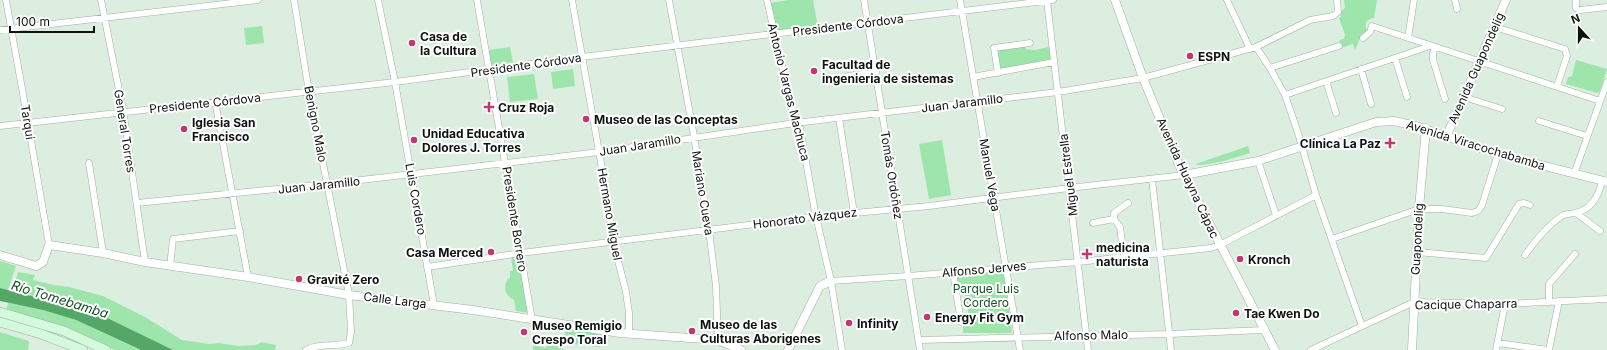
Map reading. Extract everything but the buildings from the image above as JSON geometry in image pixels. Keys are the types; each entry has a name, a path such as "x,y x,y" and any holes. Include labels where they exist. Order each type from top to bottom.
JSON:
{"main road":[{"path":"0,312 42,324 106,350"},
{"path":"0,322 83,350"},
{"path":"39,334 42,324"}],"street":[{"name":"Tarqui","path":"6,0 49,244"},
{"name":"General Torres","path":"101,0 123,112 145,262"},
{"path":"0,30 105,18 199,3 258,0"},
{"name":"Benigno Malo","path":"294,0 309,92 349,295 350,332 348,343 340,346 323,346 306,350"},
{"name":"Luis Cordero","path":"378,0 412,174 434,305"},
{"name":"Presidente Borrero","path":"476,0 506,163 532,320"},
{"name":"Hermano Miguel","path":"572,0 614,242 626,292 629,312 629,333"},
{"name":"Mariano Cueva","path":"668,0 678,45 709,230 716,286 718,340"},
{"name":"Antonio Vargas Machuca","path":"767,0 795,123 800,128 816,217 831,281 842,350"},
{"name":"Tomás Ordóñez","path":"864,0 920,350"},
{"name":"Manuel Vega","path":"960,0 1020,350"},
{"name":"Presidente Córdova","path":"0,126 395,82 582,57 1050,0"},
{"name":"Miguel Estrella","path":"1050,0 1054,62 1088,350"},
{"name":"Avenida Huayna Cápac","path":"1115,0 1143,78 1184,175 1275,350"},
{"path":"1227,0 1253,48 1270,68 1285,95 1303,147 1316,195 1362,326"},
{"name":"Juan Jaramillo","path":"137,203 327,184 599,152 694,136 882,112 1058,92 1143,78 1253,48 1310,20 1331,17 1337,14 1337,0"},
{"path":"1408,38 1414,0"},
{"path":"1455,0 1457,9"},
{"name":"Avenida Guapondelig","path":"1447,135 1506,0"},
{"path":"1576,0 1576,8 1580,10 1607,7"},
{"path":"1363,38 1370,32 1372,26 1600,101"},
{"path":"1495,27 1564,50 1567,56 1557,86"},
{"path":"998,73 994,48 1030,43"},
{"path":"1270,68 1339,46"},
{"path":"1285,95 1360,69 1433,47"},
{"path":"1433,47 1433,60 1445,99"},
{"path":"1394,58 1407,98"},
{"path":"973,77 1054,62"},
{"path":"1360,69 1371,104"},
{"path":"848,76 876,72"},
{"path":"1326,81 1336,113"},
{"path":"1574,174 1607,82"},
{"path":"1464,97 1502,109"},
{"path":"215,101 248,277"},
{"path":"839,118 854,212"},
{"path":"1539,121 1587,136"},
{"name":"Avenida Viracochabamba","path":"1184,175 1258,161 1303,147 1341,132 1376,122 1402,122 1426,128 1498,154 1604,181"},
{"name":"Guapondelig","path":"1412,350 1419,209 1426,128"},
{"path":"1332,239 1419,209 1442,209 1472,213 1478,210 1482,205 1498,154"},
{"path":"1258,161 1276,215"},
{"path":"89,163 103,253"},
{"name":"Honorato Vázquez","path":"427,267 521,253 854,212 898,209 1184,175"},
{"path":"1152,179 1171,350"},
{"path":"1525,255 1537,237 1560,217 1565,214 1576,213 1583,210 1592,203 1604,181"},
{"name":"Alfonso Jerves","path":"831,281 1078,262 1208,248 1220,245 1316,195"},
{"path":"1124,257 1120,228 1114,219 1114,213 1128,203"},
{"path":"1417,252 1486,258 1519,204 1524,203 1530,205"},
{"path":"1576,213 1600,231"},
{"path":"1093,223 1114,219"},
{"path":"170,266 173,239 240,231"},
{"path":"0,254 36,266 43,262 49,244"},
{"name":"Calle Larga","path":"49,244 145,262 248,277 349,295 434,305 629,333 718,340 741,350"},
{"path":"1549,302 1549,284 1575,254"},
{"path":"953,272 961,322"},
{"path":"788,350 820,286 831,281"},
{"name":"Cacique Chaparra","path":"1311,350 1414,302 1505,304 1607,299"},
{"path":"1498,343 1549,350 1559,301"},
{"path":"1496,350 1505,304"},
{"name":"Alfonso Malo","path":"919,340 1169,334 1264,330"}],"green space":[{"path":"788,0 813,0 818,27 776,33 770,3"},
{"path":"1344,0 1377,0 1374,18 1366,23 1368,32 1360,38 1355,51 1353,44 1341,48 1339,40 1344,39 1345,35 1339,18 1341,17 1340,12 1345,8"},
{"path":"262,26 264,43 246,45 244,28"},
{"path":"1025,44 1026,49 1034,50 1049,47 1051,61 999,69 997,48"},
{"path":"510,47 513,62 491,65 489,50"},
{"path":"1576,60 1607,69 1600,91 1597,93 1566,84 1568,77 1572,76"},
{"path":"573,69 575,86 553,89 551,72"},
{"path":"534,74 538,99 510,102 507,77"},
{"path":"942,140 951,195 929,199 919,144"},
{"path":"1248,146 1250,153 1217,163 1203,165 1196,164"},
{"path":"521,256 531,313 516,311 514,300 506,293 505,290 507,280 510,277 510,271 513,271 511,257"},
{"path":"0,261 16,266 8,290 0,288"},
{"name":"Parque Luis Cordero","path":"1003,271 1012,333 963,333 963,322 969,319 968,309 965,296 957,284 955,275"},
{"path":"18,272 35,275 33,280 103,296 145,317 182,340 238,346 256,345 262,342 276,345 275,350 172,350 97,313 15,292 13,289"},
{"path":"8,303 43,310 76,320 140,350 115,350 6,311"},
{"path":"565,328 603,333 600,347 564,343"},
{"path":"0,332 29,341 28,350 0,350"},
{"path":"548,342 564,343 563,350 533,350 533,345 546,348"}],"shaded area":[{"path":"0,288 97,313 173,350 141,350 76,320 43,310 0,301"}],"place":[{"name":"Casa de la Cultura","path":"412,43"},
{"name":"ESPN","path":"1190,56"},
{"name":"Facultad de ingenieria de sistemas","path":"814,71"},
{"name":"Cruz Roja","path":"489,107"},
{"name":"Museo de las Conceptas","path":"586,119"},
{"name":"Iglesia San Francisco","path":"184,129"},
{"name":"Unidad Educativa Dolores J. Torres","path":"414,140"},
{"name":"Clínica La Paz","path":"1390,143"},
{"name":"Casa Merced","path":"491,252"},
{"name":"medicina naturista","path":"1087,254"},
{"name":"Kronch","path":"1240,259"},
{"name":"Gravité Zero","path":"299,279"},
{"name":"Tae Kwen Do","path":"1236,313"},
{"name":"Energy Fit Gym","path":"927,317"},
{"name":"Infinity","path":"849,323"},
{"name":"Museo de las Culturas Aborigenes","path":"692,331"},
{"name":"Museo Remigio Crespo Toral","path":"524,332"}],"water label":[{"name":"Río Tomebamba","path":"60,299"}]}
